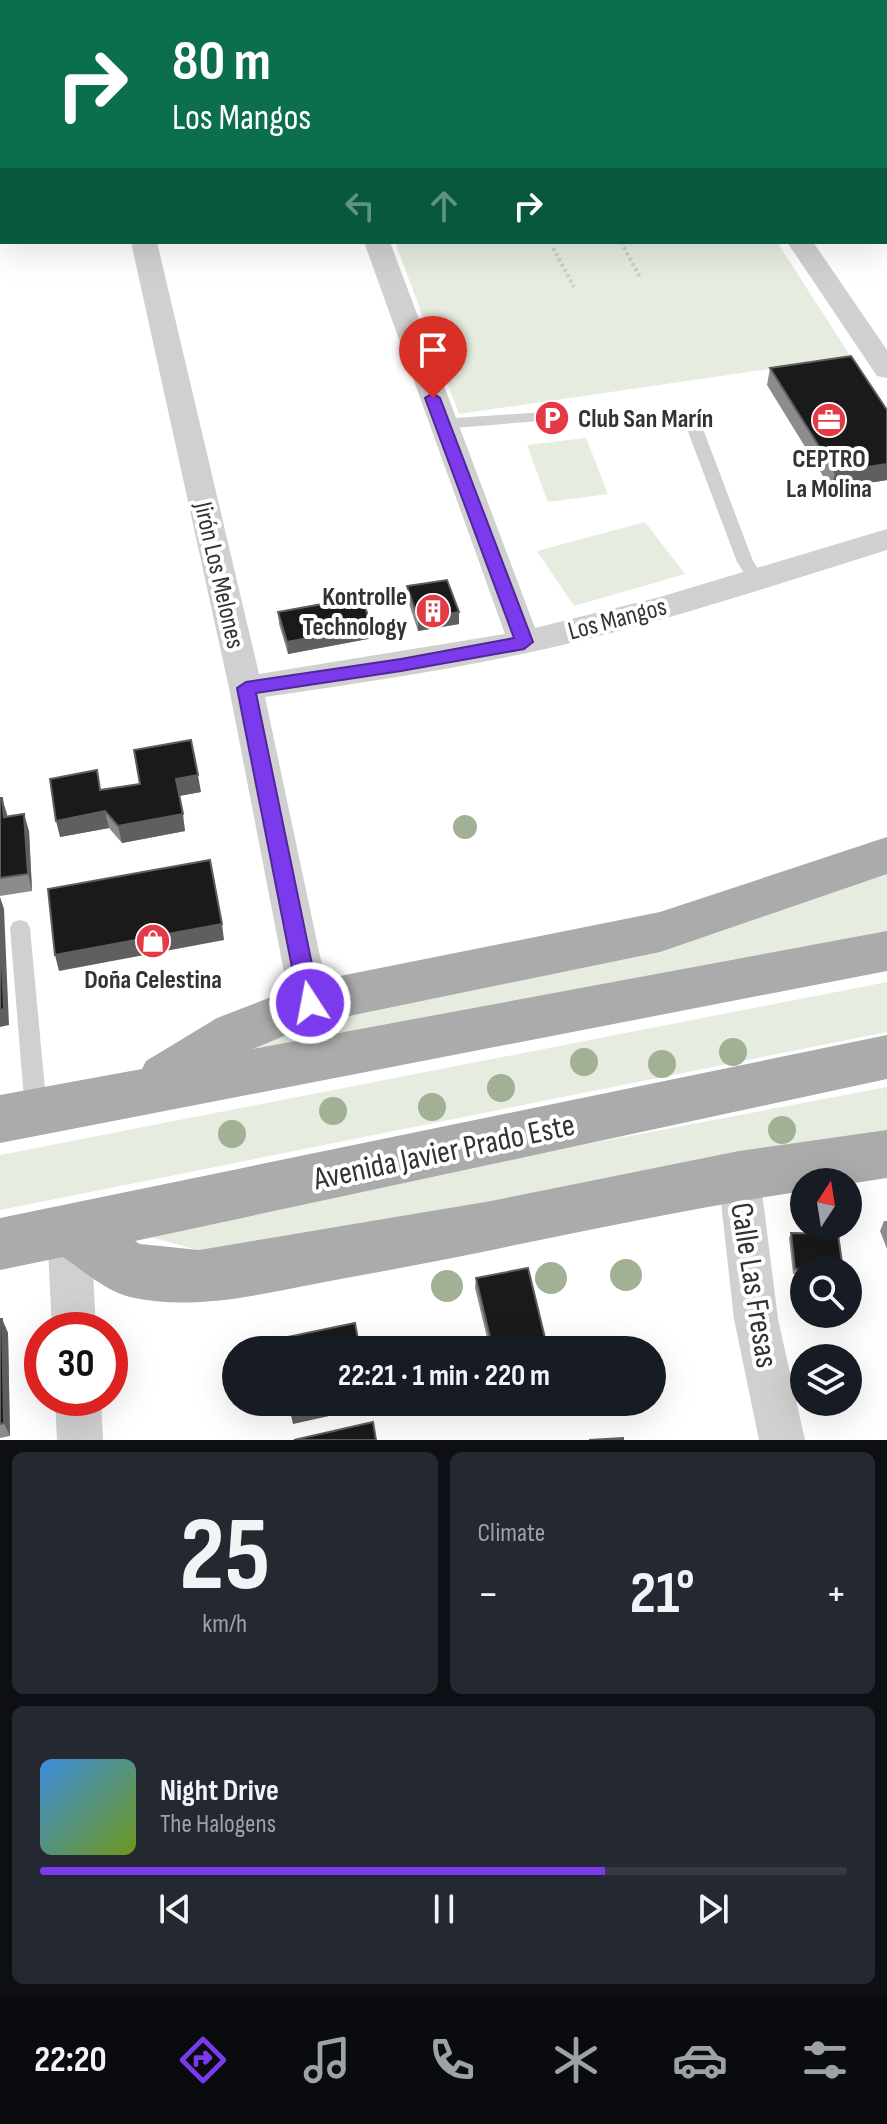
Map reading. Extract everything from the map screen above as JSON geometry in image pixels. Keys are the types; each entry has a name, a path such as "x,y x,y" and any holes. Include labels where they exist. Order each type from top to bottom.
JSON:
{"main road":[{"path":"142,1090 235,1033 310,1003 660,932 887,855"},
{"path":"18,1115 887,951"},
{"name":"Avenida Javier Prado Este","path":"0,1244 887,1057"},
{"path":"69,1229 130,1270 199,1277 491,1227 739,1176 887,1154"}],"street":[{"name":"Jirón Los Melones","path":"144,244 246,688 310,1003"},
{"path":"378,244 524,642"},
{"path":"802,244 879,344 887,370"},
{"name":"Los Mangos","path":"246,688 401,665 524,642 757,579 887,539"},
{"name":"Calle Las Fresas","path":"739,1176 756,1319 782,1440"},
{"path":"69,1229 73,1312"},
{"path":"79,1416 80,1440"}],"lane":[{"path":"442,424 559,416"},
{"path":"692,421 745,562 757,579"},
{"path":"18,1115 20,928"}],"path":[{"path":"622,244 641,279"},
{"path":"553,248 574,287"}],"shaded area":[{"path":"396,244 778,244 851,357 459,414"},
{"path":"586,438 608,494 548,502 527,445"},
{"path":"645,522 685,574 574,606 537,551"},
{"path":"887,873 887,936 246,1051 291,1017"},
{"path":"887,982 887,1032 0,1210 0,1155"},
{"path":"887,1087 887,1132 449,1223 197,1250 130,1231"}],"building":[{"path":"851,356 887,410 887,464 835,472 770,368"},
{"path":"447,580 459,612 418,619 407,586"},
{"path":"361,597 372,626 287,642 278,612"},
{"path":"191,740 198,775 176,779 183,814 118,826 105,811 56,821 50,779 97,770 100,790 140,784 134,750"},
{"path":"0,798 4,817 24,814 28,874 0,878"},
{"path":"210,860 222,924 55,955 48,889"},
{"path":"0,923 4,1009 0,1010"},
{"path":"792,1240 839,1240 841,1256 794,1256"},
{"path":"528,1268 545,1336 490,1336 476,1278"},
{"path":"0,1319 4,1423 0,1424"},
{"path":"355,1323 357,1336 292,1336"},
{"path":"373,1422 376,1440 294,1440"}],"place":[{"name":"Club San Marín","path":"552,418"},
{"name":"CEPTRO La Molina","path":"829,420"},
{"name":"Kontrolle Technology","path":"433,611"},
{"name":"Doña Celestina","path":"153,941"}],"route":[{"path":"310,1003 246,688 401,665 524,642 433,398"}]}
